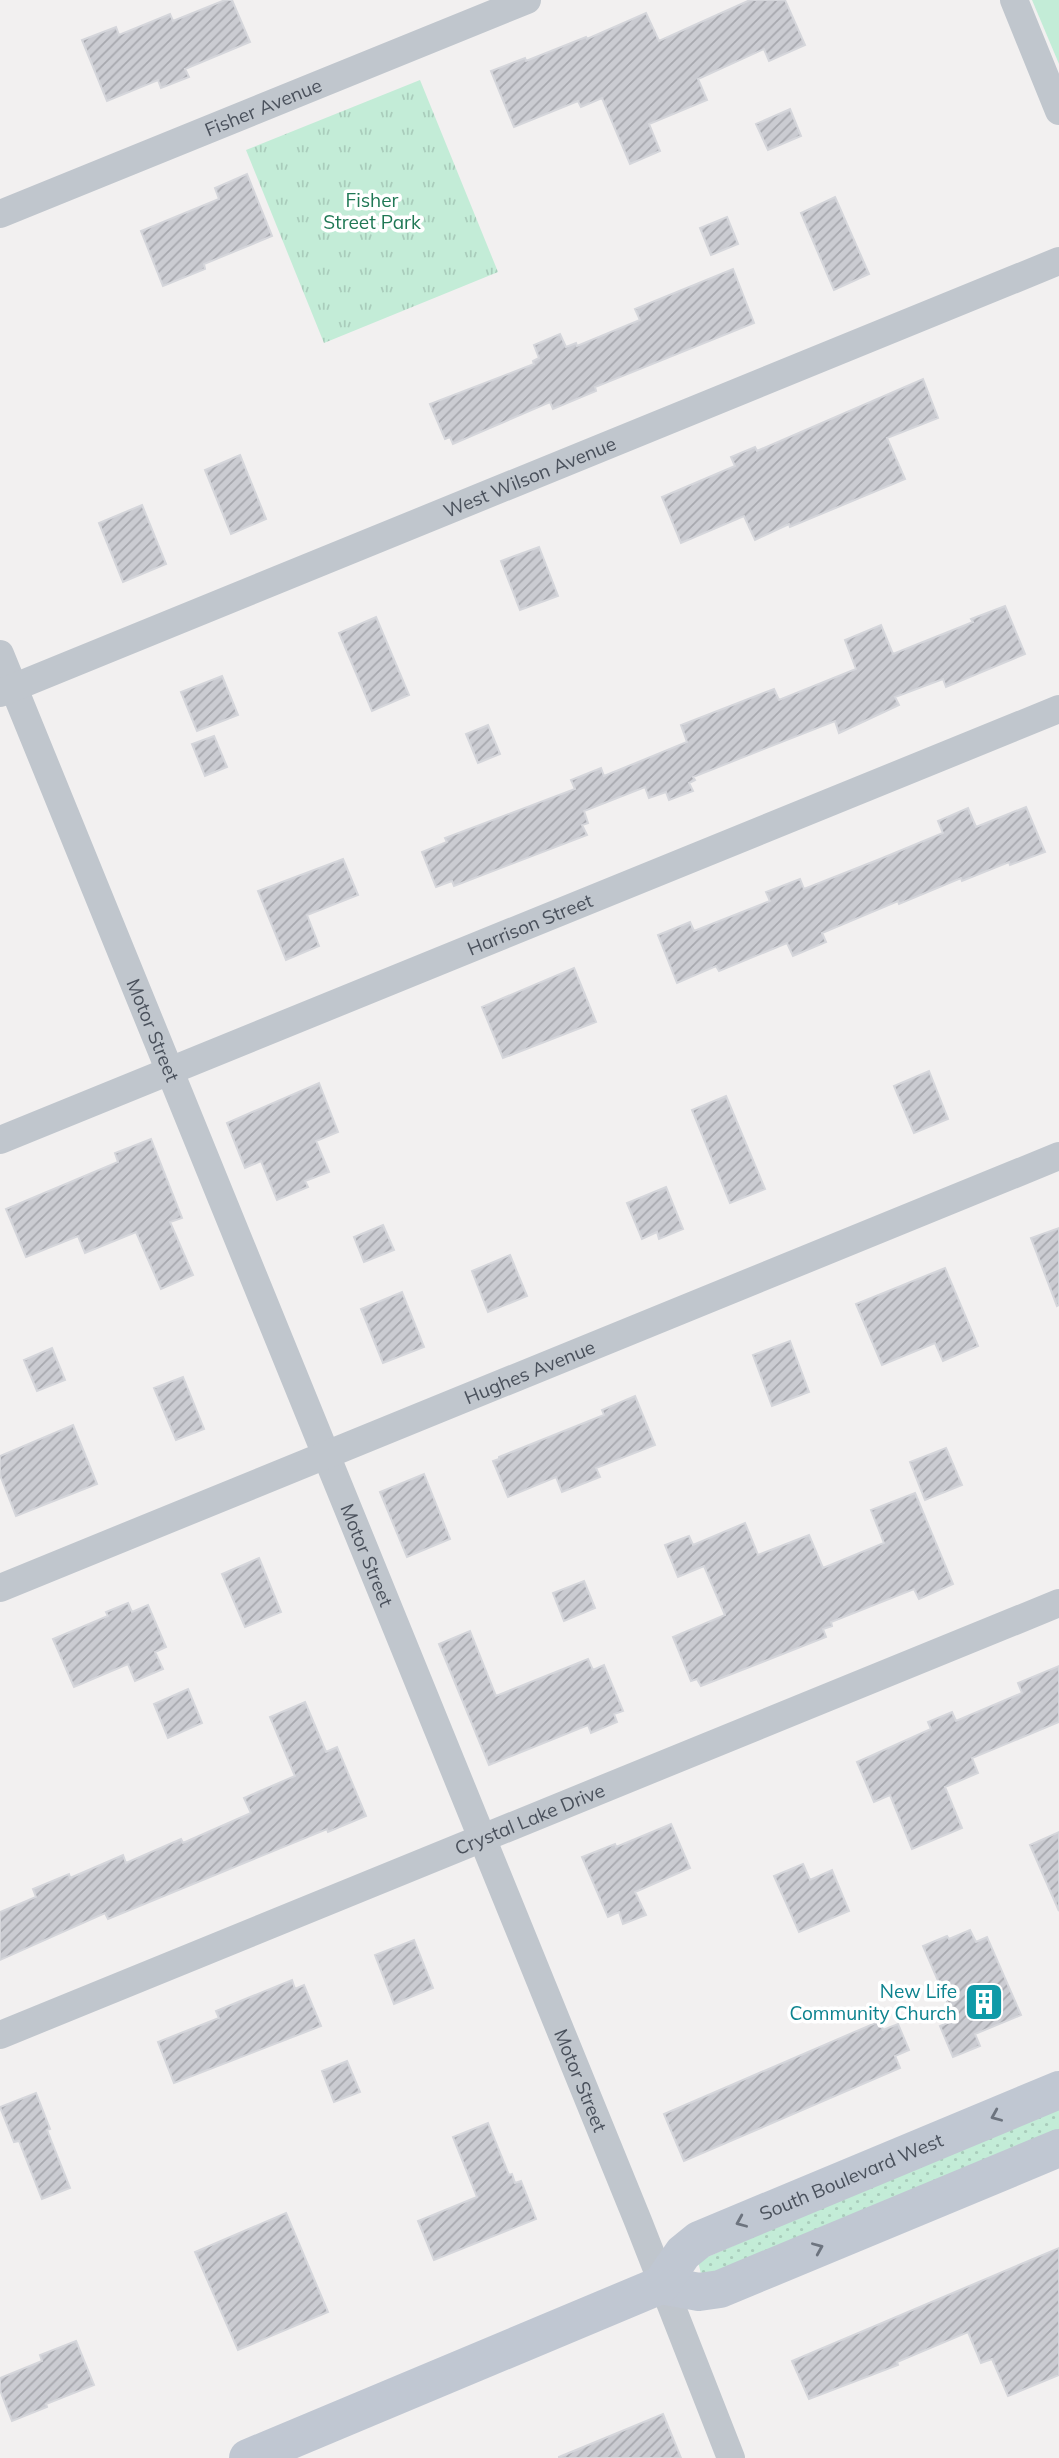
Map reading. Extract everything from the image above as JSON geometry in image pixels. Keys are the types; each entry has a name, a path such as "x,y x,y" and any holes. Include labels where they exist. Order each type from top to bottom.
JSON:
{"street":[{"name":"Fisher Avenue","path":"0,214 527,0"},
{"path":"1014,0 1059,111"},
{"name":"West Wilson Avenue","path":"7,690 1059,261"},
{"name":"Motor Street","path":"0,654 7,690 170,1071 638,2221 731,2458"},
{"name":"Harrison Street","path":"0,1140 1059,709"},
{"name":"Hughes Avenue","path":"0,1588 1059,1156"},
{"name":"Crystal Lake Drive","path":"0,2035 1059,1603"},
{"name":"South Boulevard West","path":"662,2285 683,2253 699,2240 1059,2090"},
{"path":"248,2458 662,2285 699,2292 720,2289 1059,2148"}],"green space":[{"path":"1032,0 1059,0 1059,64"},
{"name":"Fisher Street Park","path":"420,80 498,272 324,343 246,150"},
{"path":"1059,2105 1059,2134 718,2277 701,2274 698,2261"}],"building":[{"path":"225,0 232,0 250,42 185,69 189,77 161,88 158,80 107,101 82,40 116,27 119,35 170,14 173,21"},
{"path":"750,0 785,0 805,45 769,61 764,49 698,79 707,100 649,124 660,151 630,164 602,98 581,107 578,101 514,127 491,71 525,58 526,61 586,37 587,39 646,13 659,41"},
{"path":"790,109 801,136 768,150 756,124"},
{"path":"247,174 272,236 204,264 205,269 163,286 141,231 219,199 215,188"},
{"path":"835,197 869,274 834,290 801,213"},
{"path":"727,217 738,244 711,255 700,228"},
{"path":"733,269 754,323 595,387 596,391 553,409 550,402 453,444 450,437 445,439 430,404 534,364 533,361 539,358 534,345 560,334 566,347 576,343 577,346 640,320 635,309"},
{"path":"923,379 938,418 887,438 905,479 755,540 744,516 681,543 662,497 735,466 731,457 755,447 757,451"},
{"path":"240,455 266,519 231,534 205,470"},
{"path":"142,505 166,564 123,582 99,523"},
{"path":"539,547 558,596 520,610 501,561"},
{"path":"1005,606 1025,654 946,687 943,679 895,697 899,705 839,733 835,721 693,777 695,780 689,783 693,791 669,800 666,792 649,798 645,787 584,811 588,823 582,825 587,835 454,886 452,881 436,887 422,852 447,842 445,838 575,789 571,780 601,768 604,776 687,742 681,725 774,689 779,700 856,669 845,640 881,625 893,654 973,622 971,619"},
{"path":"376,617 409,695 372,711 339,633"},
{"path":"222,676 238,715 197,731 181,692"},
{"path":"488,725 500,754 478,763 466,734"},
{"path":"214,736 227,767 205,776 192,744"},
{"path":"1026,807 1045,852 1010,865 1009,862 962,881 961,878 899,904 898,901 822,933 826,942 793,956 787,943 719,971 716,966 677,983 658,935 690,922 694,931 770,901 766,892 800,879 804,889 880,859 943,833 938,821 968,808 976,827"},
{"path":"343,859 358,895 307,915 319,946 286,960 258,891"},
{"path":"574,968 596,1022 503,1058 482,1007"},
{"path":"929,1071 948,1119 914,1133 894,1086"},
{"path":"319,1083 338,1132 316,1141 329,1172 305,1181 308,1187 277,1200 261,1161 245,1168 227,1123"},
{"path":"726,1096 765,1189 730,1203 692,1110"},
{"path":"151,1139 182,1218 170,1222 193,1275 161,1289 136,1232 85,1253 78,1236 26,1257 6,1209 118,1162 115,1153"},
{"path":"666,1187 683,1229 659,1239 657,1232 642,1239 627,1203"},
{"path":"383,1225 394,1250 364,1262 354,1237"},
{"path":"1059,1228 1059,1305 1057,1306 1031,1238"},
{"path":"510,1255 527,1296 488,1312 472,1271"},
{"path":"945,1268 978,1346 943,1361 935,1343 882,1365 856,1304"},
{"path":"402,1292 424,1347 383,1363 361,1309"},
{"path":"790,1341 809,1392 772,1406 753,1355"},
{"path":"52,1348 65,1380 37,1391 24,1360"},
{"path":"183,1377 204,1429 176,1440 154,1388"},
{"path":"635,1396 655,1445 596,1468 600,1477 562,1492 556,1477 508,1497 493,1461 604,1415 602,1410"},
{"path":"73,1425 97,1484 16,1516 0,1475 0,1456"},
{"path":"946,1448 962,1485 925,1500 910,1462"},
{"path":"424,1474 450,1539 407,1557 380,1492"},
{"path":"915,1493 953,1584 919,1599 914,1589 831,1622 832,1626 823,1629 826,1637 701,1686 697,1679 691,1681 673,1637 725,1615 704,1566 678,1577 665,1545 689,1536 693,1545 745,1523 758,1555 809,1535 823,1568 884,1543 871,1510"},
{"path":"259,1558 281,1612 245,1627 222,1574"},
{"path":"584,1581 595,1608 564,1621 553,1593"},
{"path":"128,1603 132,1612 148,1605 166,1647 155,1652 163,1669 135,1681 128,1664 74,1687 53,1639 108,1616 106,1612"},
{"path":"470,1631 496,1696 588,1659 593,1670 604,1665 623,1711 614,1714 617,1722 591,1733 588,1725 489,1765 439,1644"},
{"path":"1059,1666 1059,1722 972,1758 978,1773 945,1787 962,1828 912,1849 890,1795 874,1802 857,1762 931,1729 928,1722 952,1712 956,1721 1022,1693 1018,1683"},
{"path":"188,1689 202,1723 168,1738 154,1704"},
{"path":"305,1702 326,1752 337,1747 366,1816 328,1832 327,1829 108,1919 105,1913 0,1960 0,1912 36,1897 33,1889 69,1874 70,1878 123,1855 126,1863 181,1839 183,1843 251,1813 244,1798 295,1776 270,1717"},
{"path":"671,1824 690,1868 635,1892 646,1915 623,1924 619,1912 608,1917 582,1857 615,1844 616,1847"},
{"path":"1059,1832 1059,1911 1030,1845"},
{"path":"803,1864 810,1880 832,1870 849,1911 799,1932 774,1876"},
{"name":"New Life Community Church","path":"970,1930 976,1942 987,1937 1021,2015 975,2034 980,2046 953,2057 940,2026 955,2020 923,1946"},
{"path":"414,1940 433,1988 394,2004 375,1955"},
{"path":"292,1980 295,1989 304,1985 321,2026 174,2083 158,2042 219,2018 216,2011"},
{"path":"880,2021 883,2030 898,2024 909,2050 895,2056 900,2068 684,2161 664,2114"},
{"path":"347,2061 360,2092 334,2102 322,2071"},
{"path":"36,2093 50,2129 47,2130 70,2188 42,2199 19,2141 14,2142 0,2107"},
{"path":"488,2123 509,2175 512,2174 515,2183 521,2181 536,2219 434,2260 418,2221 477,2197 453,2137"},
{"path":"286,2213 328,2312 238,2350 195,2252"},
{"path":"1059,2248 1059,2375 1008,2396 992,2359 981,2363 968,2332 897,2362 898,2365 809,2399 792,2361"},
{"path":"76,2341 94,2385 12,2421 0,2390 0,2378 42,2361 40,2355"},
{"path":"663,2414 681,2458 559,2458 559,2457"}],"place":[{"name":"New Life Community Church","path":"984,2002"}]}
